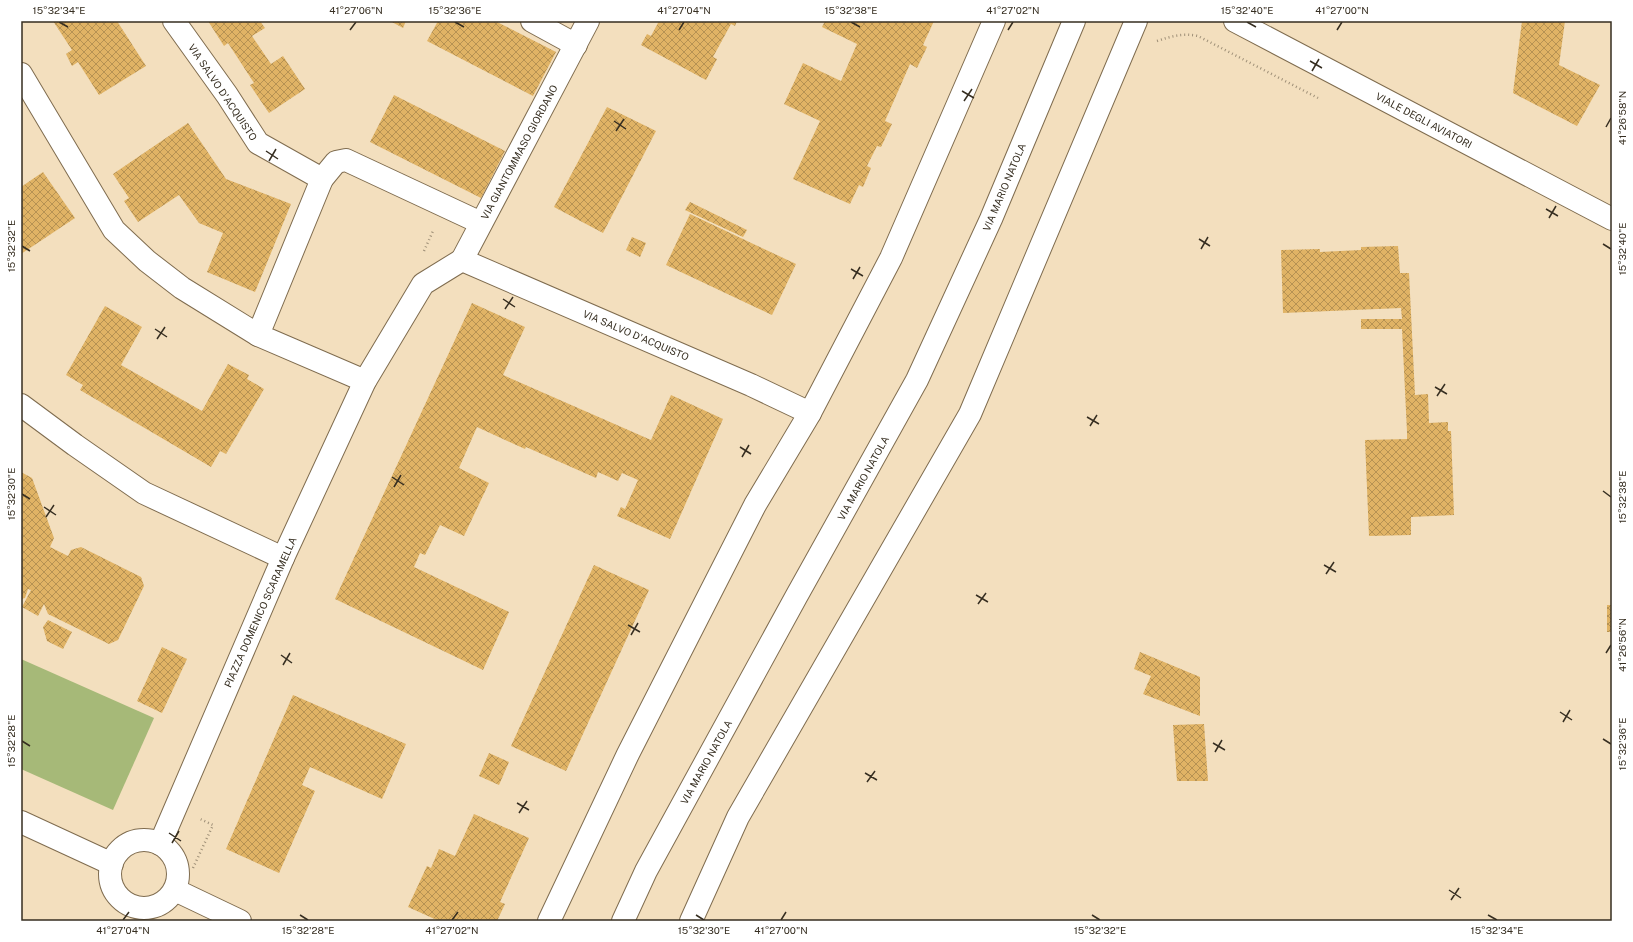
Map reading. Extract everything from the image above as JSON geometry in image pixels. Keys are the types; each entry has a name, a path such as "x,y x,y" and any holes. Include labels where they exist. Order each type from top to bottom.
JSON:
{"street":[{"name":"VIA SALVO D'ACQUISTO","path":"174,21 227,95 258,143 322,179"},
{"path":"532,21 576,45"},
{"name":"VIA GIANTOMMASO GIORDANO","path":"462,260 588,21"},
{"path":"549,921 628,754 756,505 810,413 891,258 994,21"},
{"name":"VIA MARIO NATOLA","path":"623,921 650,865 796,597 917,380 991,219 1074,21"},
{"name":"VIALE DEGLI AVIATORI","path":"1235,21 1612,219"},
{"path":"691,921 738,817 970,414 1132,31"},
{"path":"21,74 114,230 147,261 182,288 258,335 365,381"},
{"path":"258,335 322,179 336,162 346,160 481,224"},
{"name":"VIA SALVO D'ACQUISTO","path":"462,260 751,385 810,413"},
{"name":"PIAZZA DOMENICO SCARAMELLA","path":"160,844 283,558 365,381 423,284 462,260"},
{"path":"21,405 144,493 283,558"},
{"path":"21,822 112,864"},
{"path":"149,840 160,844 170,851 176,861 178,872 178,892 152,907 140,908 125,913 119,897 113,887 110,876 112,864 117,854 126,846 137,841 149,840"},
{"path":"178,892 240,921"}],"path":[{"path":"1132,31 1149,51 1156,41 1170,36 1186,34 1198,36 1322,100"},
{"path":"174,809 214,825 178,892"}],"green space":[{"path":"21,659 154,718 113,810 21,769"}],"building":[{"path":"53,21 117,21 146,66 99,95 78,62 72,66 66,54 72,50"},
{"path":"208,21 260,21 265,28 252,36 271,64 283,56 305,89 269,113 250,85 254,83 228,43 224,46"},
{"path":"390,21 406,21 403,28"},
{"path":"438,21 495,21 556,52 533,96 427,41"},
{"path":"659,21 737,21 735,26 731,24 713,57 717,59 706,80 641,45 647,34 651,36"},
{"path":"825,21 934,21 923,45 927,47 917,68 910,64 885,121 892,124 881,147 877,146 867,166 871,168 863,187 859,185 850,204 793,179 820,121 784,104 803,63 841,81 857,44 822,27"},
{"path":"1522,21 1565,21 1559,65 1600,85 1577,126 1513,93"},
{"path":"394,95 505,151 481,198 370,142"},
{"path":"607,107 656,131 603,233 554,207"},
{"path":"188,123 226,179 291,204 255,292 207,272 223,233 199,223 179,195 138,222 124,201 129,198 113,174"},
{"path":"43,172 75,218 21,254 21,187"},
{"path":"690,202 747,230 743,237 685,210"},
{"path":"690,214 796,264 772,315 666,265"},
{"path":"632,237 646,243 640,257 626,250"},
{"path":"1398,246 1400,273 1409,273 1415,395 1428,394 1429,423 1448,422 1448,431 1451,431 1454,515 1411,517 1411,535 1369,536 1365,440 1407,439 1407,432 1402,329 1361,329 1361,319 1402,319 1401,308 1283,313 1281,250 1320,249 1320,252 1361,250 1361,247"},
{"path":"472,303 525,327 503,375 651,440 671,395 723,419 670,539 617,516 621,507 625,509 638,480 622,473 618,481 598,472 596,478 526,447 525,449 477,427 459,468 489,483 464,536 440,525 425,555 420,553 414,567 509,612 483,670 335,599"},
{"path":"105,306 142,327 121,365 202,411 228,364 249,375 247,379 264,389 226,454 220,451 211,467 80,390 83,385 66,375"},
{"path":"21,472 32,478 54,538 50,547 68,556 71,550 81,547 141,577 144,586 118,640 109,644 48,614 44,604 38,616 22,607 31,590 28,589 25,598 21,599"},
{"path":"594,565 649,590 566,771 511,746"},
{"path":"1607,605 1612,605 1612,632 1607,632"},
{"path":"48,620 72,632 63,649 47,641 43,627"},
{"path":"162,647 187,659 162,713 137,701"},
{"path":"1140,652 1200,677 1200,716 1143,694 1151,676 1134,669"},
{"path":"293,695 406,744 382,799 310,767 302,785 315,791 279,873 226,849"},
{"path":"1204,724 1208,781 1177,781 1173,725"},
{"path":"489,753 509,762 499,785 479,776"},
{"path":"474,814 529,838 500,902 505,904 497,921 439,921 408,907 427,866 431,868 439,849 455,856"}]}
